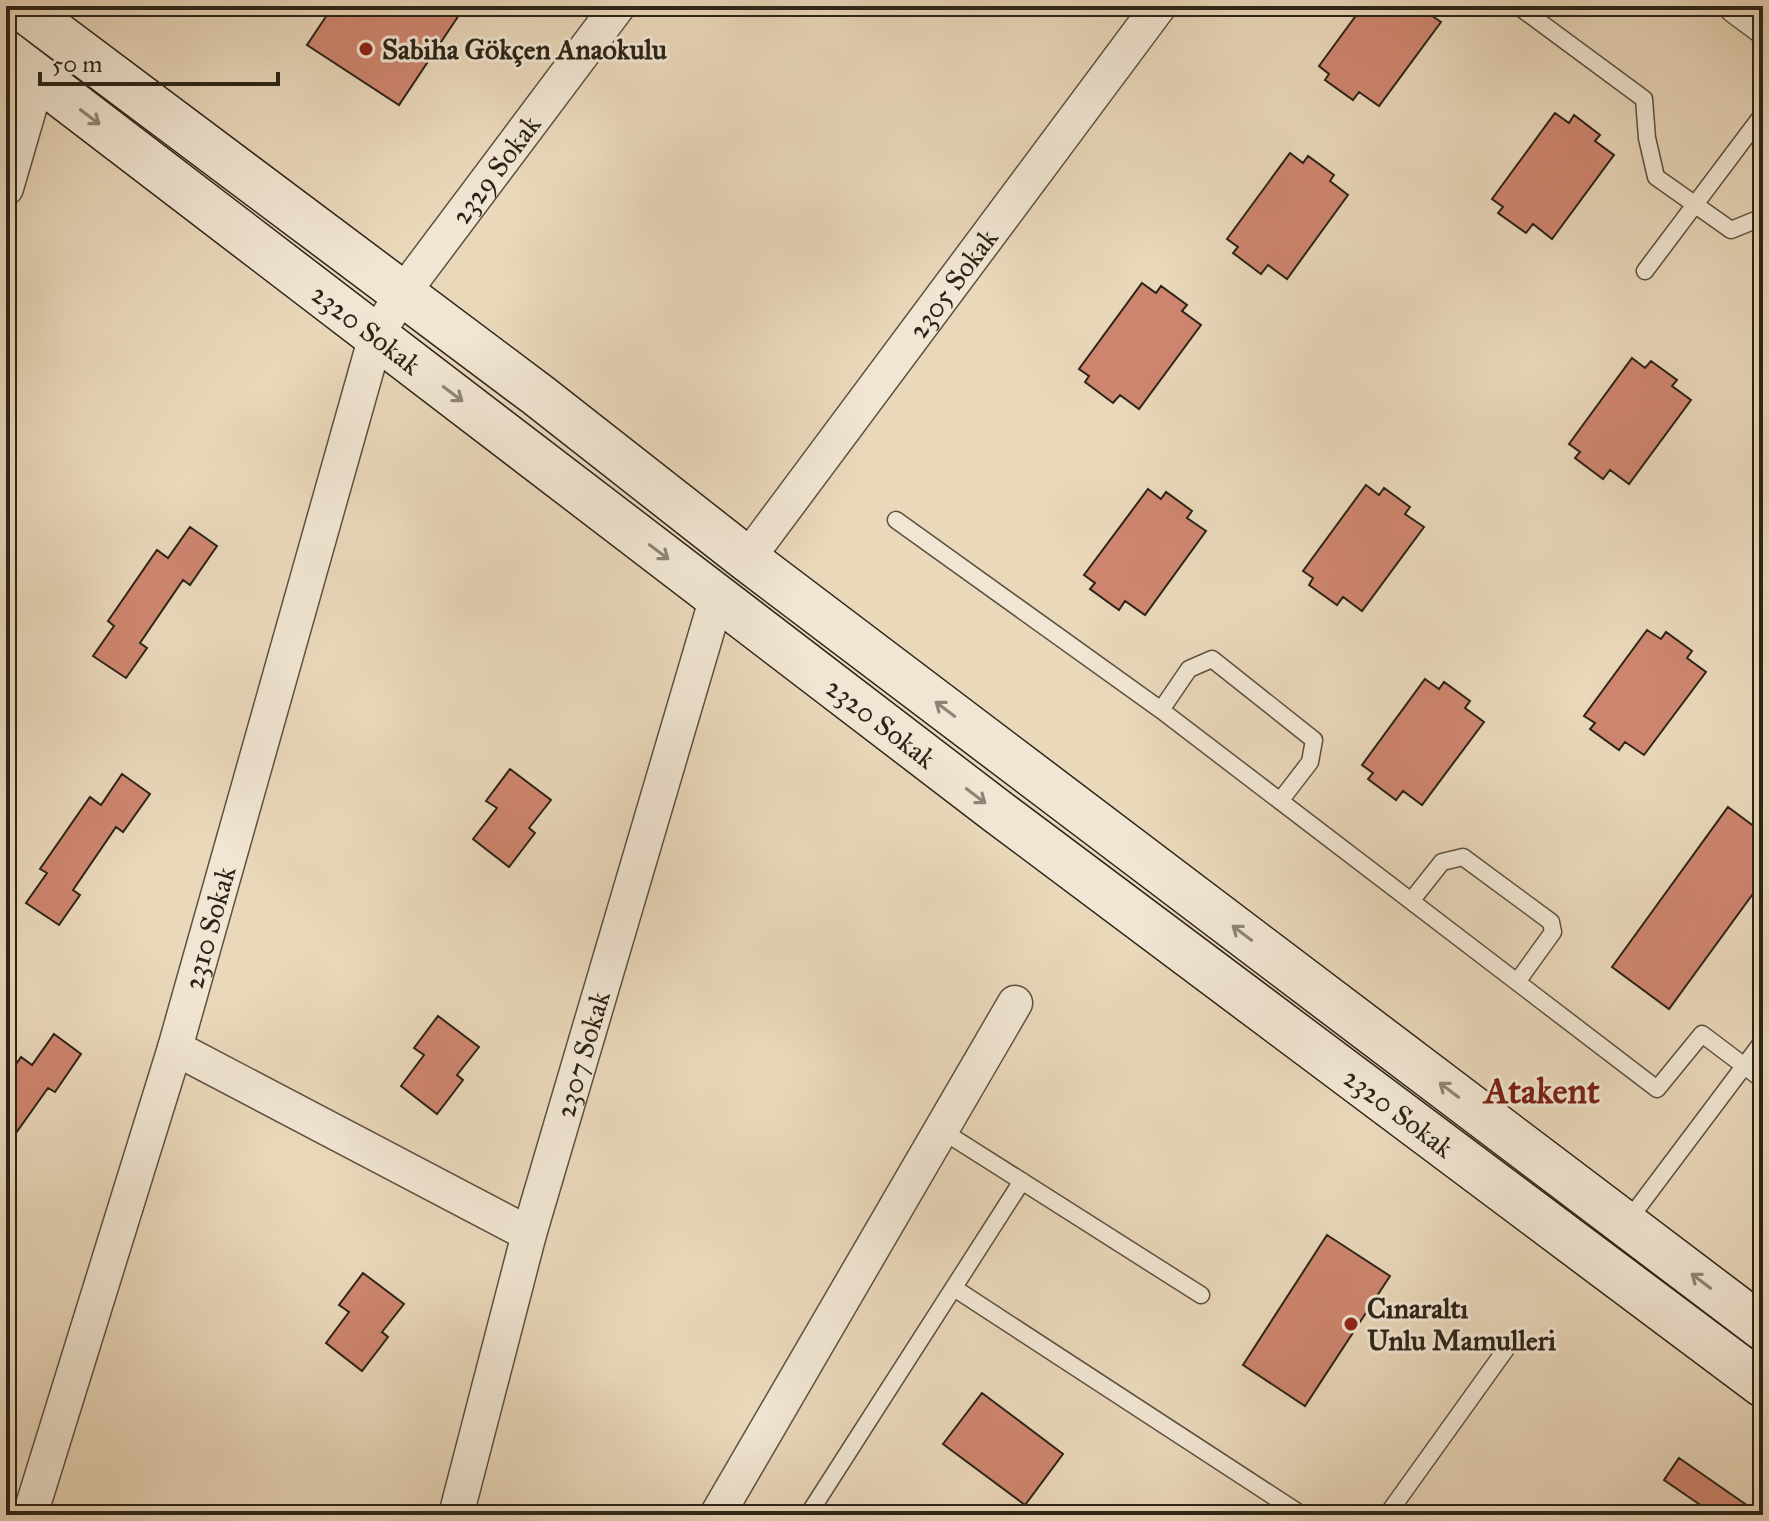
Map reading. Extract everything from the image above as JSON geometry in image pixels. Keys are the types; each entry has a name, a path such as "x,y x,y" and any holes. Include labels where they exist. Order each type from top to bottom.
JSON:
{"street":[{"name":"2320 Sokak","path":"19,6 1763,1328"},
{"name":"2329 Sokak","path":"376,336 402,294 618,6"},
{"name":"2305 Sokak","path":"747,559 1159,6"},
{"path":"1736,6 1763,26"},
{"name":"2320 Sokak","path":"22,65 998,812 1763,1385"},
{"path":"6,188 22,65"},
{"name":"2310 Sokak","path":"30,1515 175,1048 376,336"},
{"name":"2307 Sokak","path":"456,1515 529,1234 717,597"},
{"path":"717,1515 1015,1003"},
{"path":"175,1048 529,1234"}],"lane":[{"path":"1518,6 1644,99 1647,138 1656,177 1731,230 1763,217"},
{"path":"1645,271 1763,114"},
{"path":"896,520 1161,710 1657,1089 1702,1034 1763,1080"},
{"path":"1161,710 1189,669 1212,659 1314,740 1310,762 1280,801"},
{"path":"1411,901 1442,862 1463,857 1551,922 1553,932 1517,982"},
{"path":"1626,1224 1763,1041"},
{"path":"941,1130 1201,1295"},
{"path":"808,1515 1022,1181"},
{"path":"954,1288 1284,1510 1302,1515"},
{"path":"1387,1515 1506,1349"}],"building":[{"path":"333,6 446,6 459,15 399,105 307,45"},
{"path":"1363,6 1424,6 1422,9 1441,22 1379,106 1359,92 1353,100 1325,80 1329,74 1319,66"},
{"path":"1555,113 1569,123 1574,115 1600,135 1595,141 1614,155 1552,239 1533,224 1526,233 1498,213 1503,207 1492,199"},
{"path":"1290,153 1303,163 1308,156 1334,175 1330,181 1348,195 1287,279 1268,265 1261,274 1233,253 1238,247 1227,239"},
{"path":"1142,283 1156,293 1161,286 1187,305 1182,311 1201,325 1139,409 1120,395 1113,403 1085,382 1089,376 1079,369"},
{"path":"1632,358 1645,368 1651,361 1677,380 1672,386 1691,400 1629,484 1610,470 1603,479 1575,458 1580,452 1569,444"},
{"path":"1366,485 1379,495 1384,488 1410,507 1405,514 1424,527 1362,611 1343,597 1337,605 1309,585 1313,578 1303,571"},
{"path":"1148,489 1161,499 1166,492 1192,511 1187,518 1206,531 1145,615 1125,601 1119,610 1090,589 1095,583 1084,575"},
{"path":"190,527 217,546 190,585 183,580 140,643 147,648 126,678 93,656 114,626 108,621 157,550 168,558"},
{"path":"1647,630 1661,639 1666,632 1692,651 1687,658 1706,672 1644,755 1625,742 1619,750 1590,729 1595,723 1584,716"},
{"path":"1425,679 1439,689 1444,682 1470,701 1465,708 1484,722 1422,805 1403,791 1396,800 1368,779 1373,773 1362,765"},
{"path":"510,769 551,800 529,828 535,833 509,867 473,839 497,808 486,801"},
{"path":"122,774 150,794 123,832 116,827 73,890 80,895 59,925 26,903 47,873 40,869 90,797 101,805"},
{"path":"1728,807 1763,833 1763,880 1669,1009 1612,967"},
{"path":"438,1016 479,1047 457,1075 463,1080 437,1114 401,1086 424,1055 414,1048"},
{"path":"54,1034 81,1054 55,1092 48,1088 6,1147 6,1079 21,1057 32,1065"},
{"path":"1327,1235 1390,1276 1305,1406 1243,1365"},
{"path":"363,1273 404,1304 382,1332 388,1337 362,1371 326,1343 349,1312 339,1305"},
{"path":"982,1393 1063,1454 1025,1505 943,1444"},
{"path":"1679,1458 1761,1515 1715,1515 1664,1480"}],"place":[{"name":"Sabiha Gökçen Anaokulu","path":"366,49"},
{"name":"Cınaraltı Unlu Mamulleri","path":"1351,1324"}],"district":[{"name":"Atakent","path":"1542,1090"}]}
